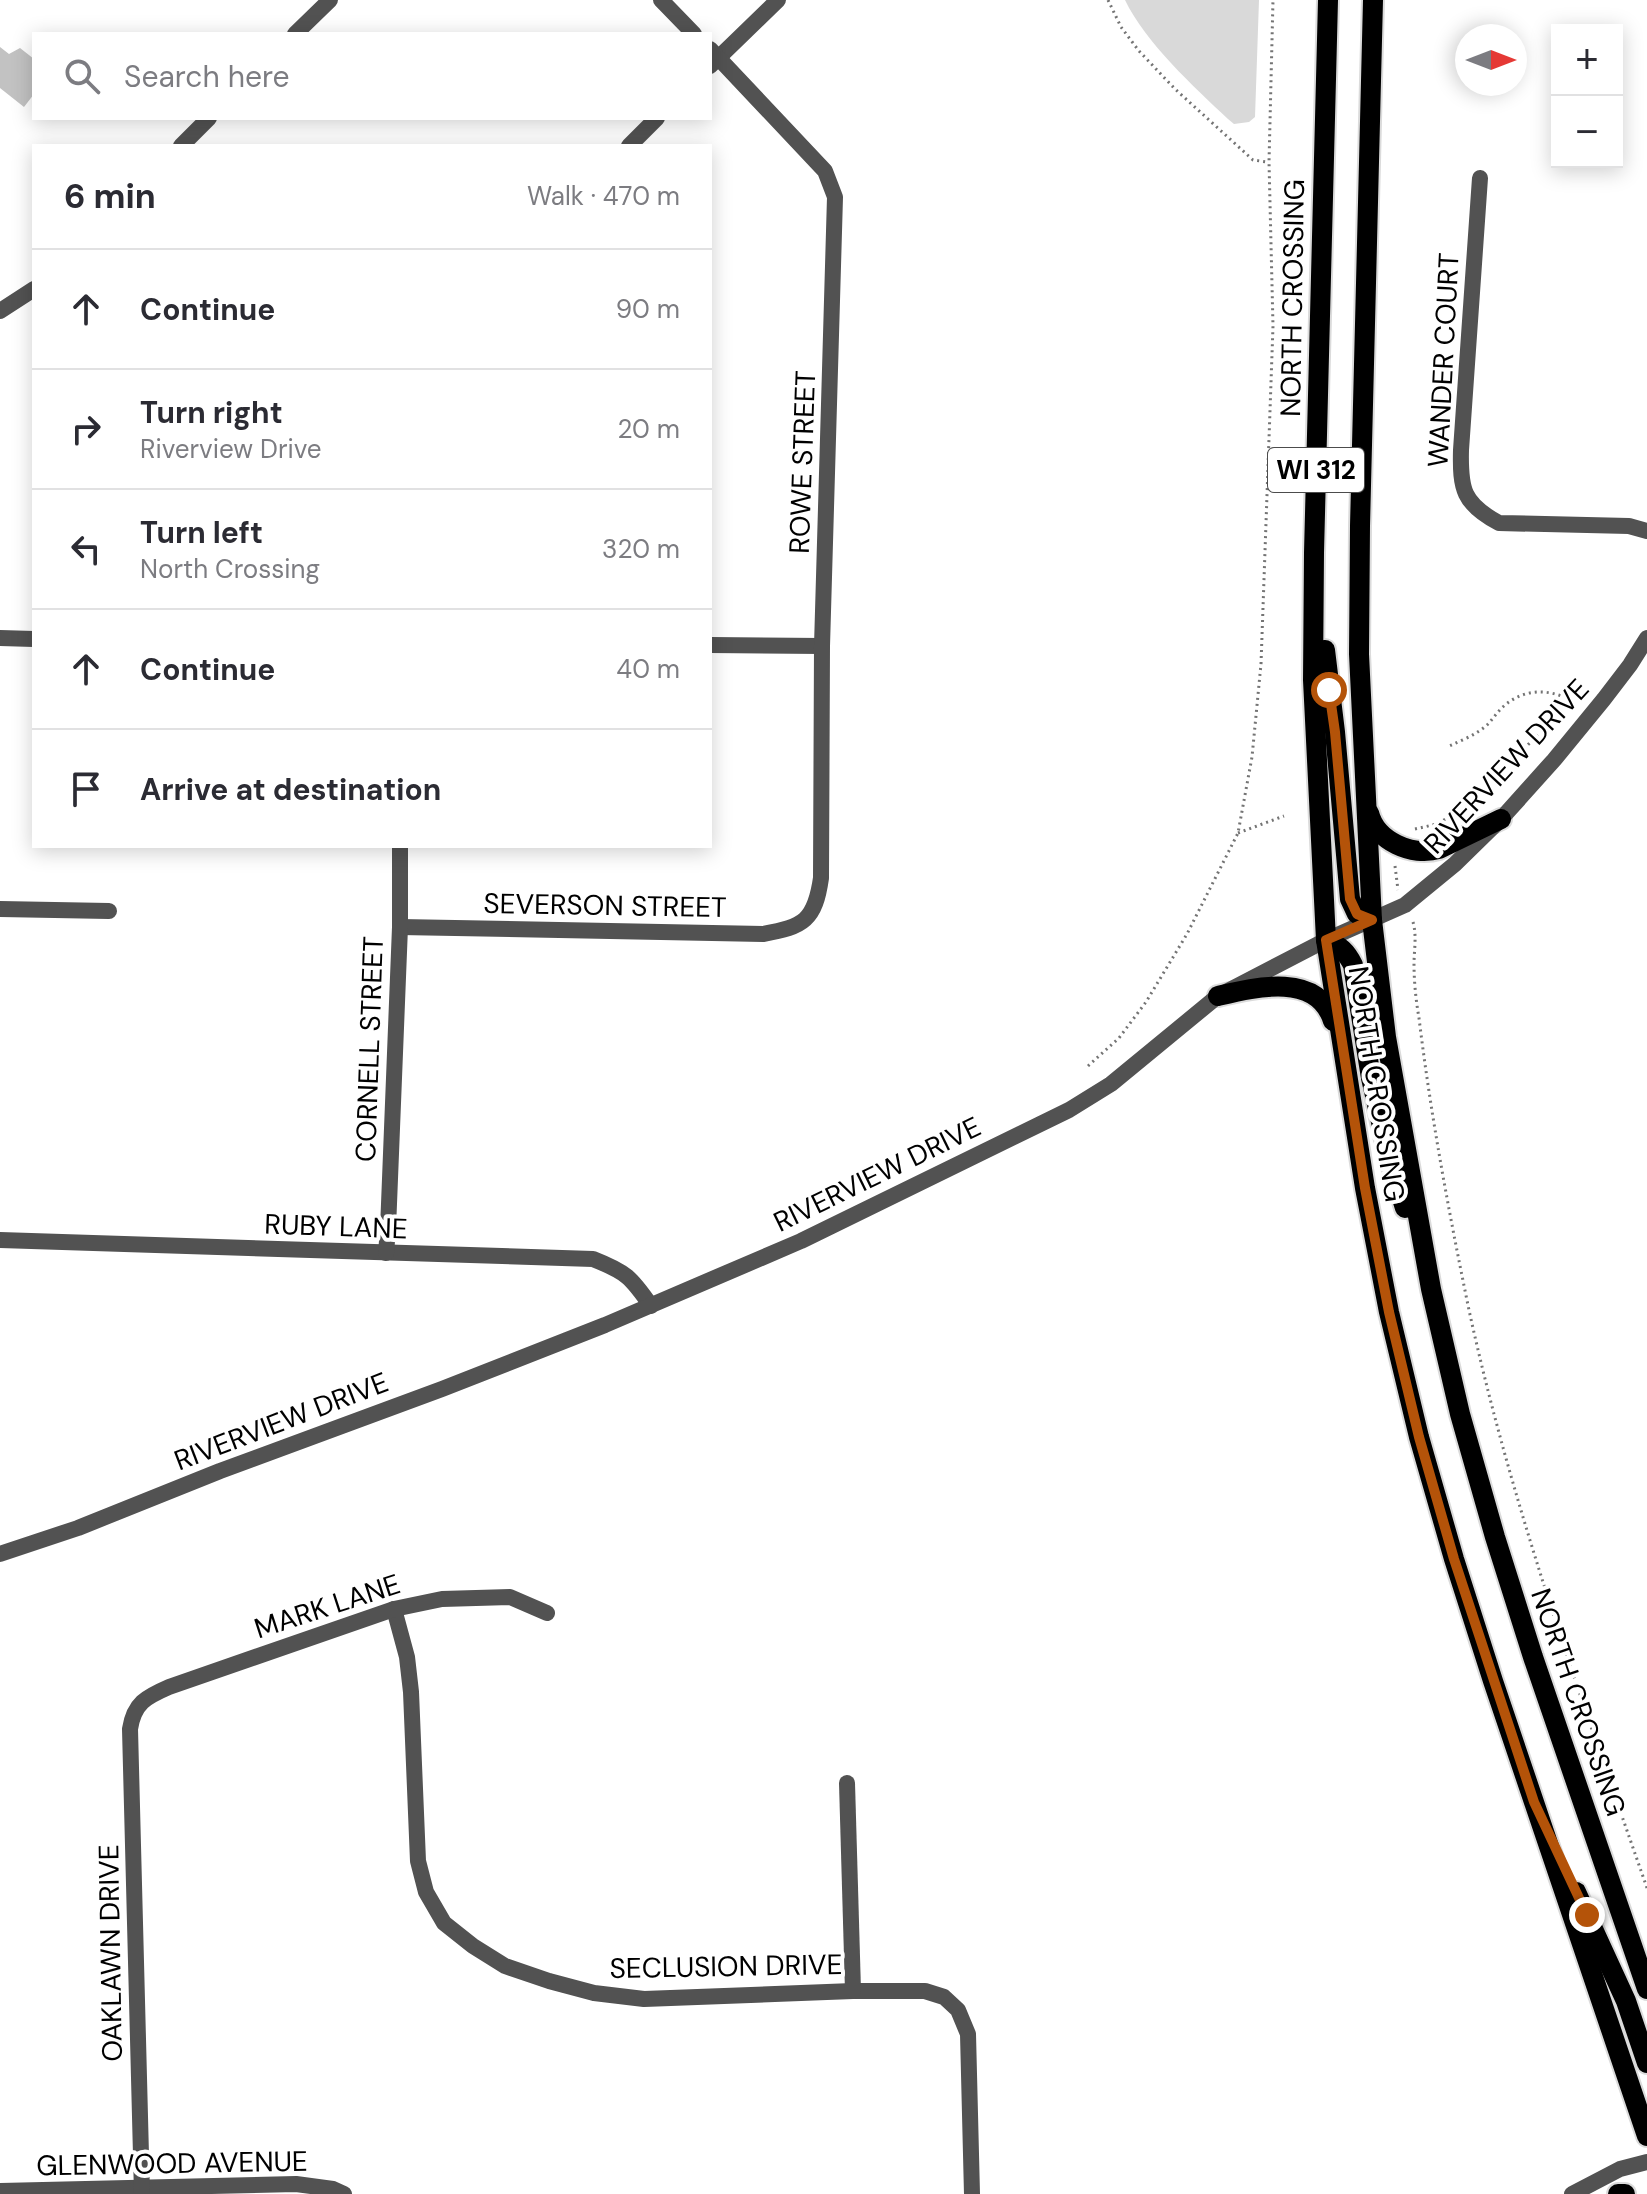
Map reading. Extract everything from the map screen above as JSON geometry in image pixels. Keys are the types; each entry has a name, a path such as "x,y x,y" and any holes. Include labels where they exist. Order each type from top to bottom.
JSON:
{"main road":[{"name":"NORTH CROSSING","path":"1328,0 1313,680 1326,940 1343,1055 1389,1312 1419,1437 1454,1559 1647,2136"},
{"name":"NORTH CROSSING","path":"1373,0 1359,654 1372,920 1386,1037 1431,1289 1460,1414 1538,1672 1647,1989"},
{"path":"1314,553 1350,899 1357,914 1372,920"},
{"path":"1365,797 1372,824 1382,834 1398,845 1431,851 1501,819"},
{"path":"1326,940 1347,952 1353,965 1371,1078 1389,1157 1431,1289"},
{"path":"1218,996 1274,986 1314,994 1330,1012 1343,1055"},
{"path":"1534,1802 1626,2001 1647,2063"},
{"path":"1618,2194 1625,2194"}],"street":[{"path":"297,32 330,0"},
{"path":"661,0 692,32"},
{"path":"713,58 778,0"},
{"name":"ROWE STREET","path":"713,58 825,171 835,197 822,646 821,878 818,898 806,920"},
{"path":"183,144 207,120"},
{"path":"631,144 655,120"},
{"name":"WANDER COURT","path":"1480,178 1460,476 1469,502 1499,523 1629,526 1647,531"},
{"path":"0,311 32,290"},
{"path":"0,638 32,639"},
{"name":"RIVERVIEW DRIVE","path":"0,1554 78,1528 651,1306 801,1241 1069,1110 1111,1084 1218,996 1326,940 1405,905 1455,864 1501,819 1604,699 1647,638"},
{"path":"712,645 822,646"},
{"name":"CORNELL STREET","path":"386,1253 400,927 400,848"},
{"path":"0,909 109,911"},
{"name":"SEVERSON STREET","path":"400,927 763,934 788,930 806,920"},
{"name":"RUBY LANE","path":"0,1240 593,1259 618,1269 635,1282 651,1306"},
{"name":"MARK LANE","path":"132,1712 150,1695 169,1687 394,1609 442,1599 510,1597 547,1613"},
{"name":"SECLUSION DRIVE","path":"394,1609 407,1657 411,1692 418,1861 426,1892 444,1923 505,1966 594,1993 644,1999 925,1991 944,1997 958,2010 968,2034 972,2194"},
{"name":"OAKLAWN DRIVE","path":"132,1712 142,2190"},
{"path":"847,1783 853,1991"},
{"path":"1572,2194 1608,2174 1647,2162"},
{"name":"GLENWOOD AVENUE","path":"0,2191 296,2184 333,2189 344,2194"}],"path":[{"path":"1108,0 1121,27 1139,51 1175,89 1253,160 1269,162"},
{"path":"1088,1066 1119,1038 1146,1002 1187,934 1238,833 1252,757 1261,664 1273,326 1269,162 1273,0"},
{"path":"1447,747 1486,725 1506,703 1518,696 1544,691 1570,700 1464,808 1437,824 1405,830 1394,856 1398,890 1416,933 1414,966 1418,1016 1437,1150 1470,1312 1497,1424 1558,1629 1647,1888"},
{"path":"1238,833 1284,816"}],"shaded area":[{"path":"1125,0 1259,0 1255,117 1249,122 1234,124 1228,119 1157,48"}],"building":[{"path":"0,47 9,54 20,48 32,57 32,97 24,107 0,88"}],"route":[{"path":"1329,690 1350,899 1357,914 1372,920 1326,940 1365,1188 1389,1312 1419,1437 1493,1681 1534,1802 1587,1915"}]}
